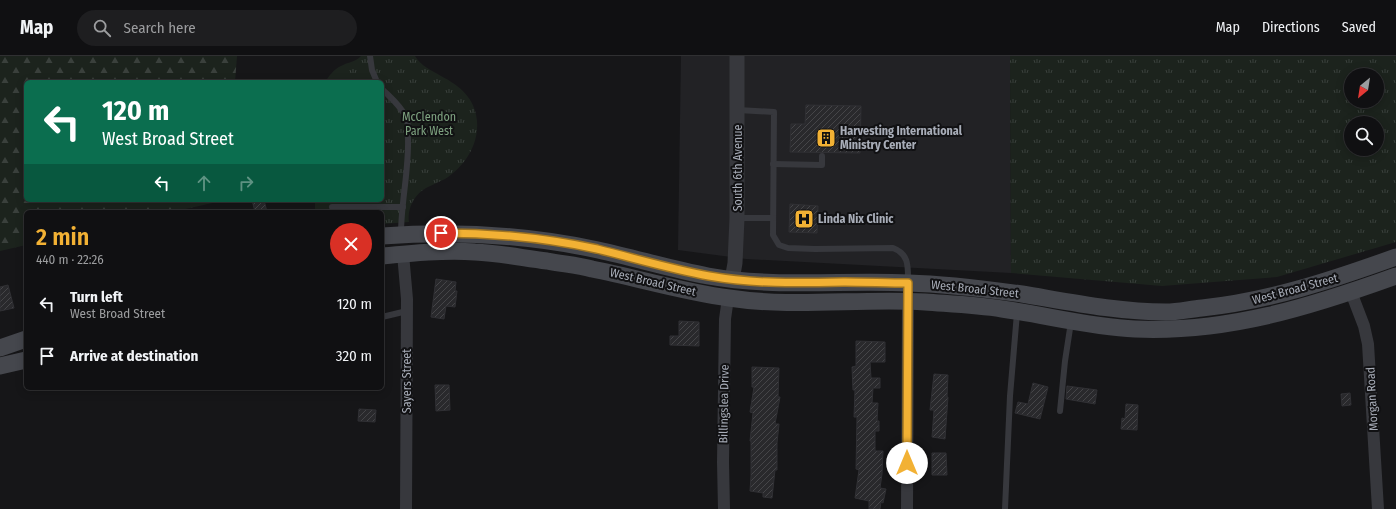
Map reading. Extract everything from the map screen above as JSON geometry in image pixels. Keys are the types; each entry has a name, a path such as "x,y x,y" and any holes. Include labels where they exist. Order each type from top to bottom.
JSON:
{"main road":[{"name":"West Broad Street","path":"384,236 441,233 513,236 596,249 660,266 732,280 778,284 846,282 908,283 999,291 1113,308 1167,312 1267,298 1346,275 1396,257"},
{"path":"401,235 403,254"},
{"name":"West Broad Street","path":"384,256 475,252 590,268 728,298 771,302 908,301 962,305 1133,329 1183,329 1217,326 1246,321 1296,310 1396,276"},
{"path":"1346,275 1351,292"},
{"path":"728,298 732,280"},
{"path":"908,283 908,301"},
{"path":"0,348 24,340"},
{"path":"0,366 24,360"}],"street":[{"name":"South 6th Avenue","path":"732,280 735,264 737,218 737,56"},
{"name":"Sayers Street","path":"403,254 407,311 406,509"},
{"name":"Morgan Road","path":"1351,292 1364,326 1368,344 1378,509"},
{"name":"Billingslea Drive","path":"724,509 723,462 725,319 728,298"},
{"path":"907,509 908,301"}],"lane":[{"path":"370,56 373,73 376,80"},
{"path":"384,91 396,102 407,122 408,159 401,235"},
{"path":"738,110 774,112 773,235 776,242 783,247 815,250 888,247 897,249 905,256 907,261 908,283"},
{"path":"773,164 822,165 822,156"},
{"path":"332,207 403,207"},
{"path":"737,218 773,218"},
{"path":"384,316 407,311"},
{"path":"1005,509 1010,396 1018,312"},
{"path":"1060,412 1065,361 1072,321"}],"shaded area":[{"path":"681,56 1010,56 1011,273 746,259 678,250"}],"green space":[{"path":"0,56 237,56 235,80 24,80 24,202 217,202 181,210 24,210 24,245 0,251"},
{"name":"McClendon Park West","path":"361,56 415,56 426,68 448,80 460,89 470,99 476,113 476,138 469,154 464,162 452,174 419,193 409,211 409,222 384,224 384,210 315,210 315,202 384,202 384,80 326,80 336,69 357,60"},
{"path":"1010,56 1396,56 1396,242 1277,277 1162,286 1011,273"}],"building":[{"name":"Harvesting International Ministry Center","path":"806,105 861,106 860,153 790,152 791,124 805,124"},
{"path":"252,202 264,202 266,210 254,210"},
{"name":"Linda Nix Clinic","path":"790,204 818,206 817,233 789,232"},
{"path":"436,279 456,282 455,291 457,291 455,307 446,306 444,319 431,317"},
{"path":"8,285 14,308 0,311 0,287"},
{"path":"679,321 699,322 699,346 670,345 670,336 679,336"},
{"path":"856,341 885,342 885,362 870,362 871,378 880,378 880,388 873,388 872,403 878,403 877,421 879,421 879,431 875,431 875,451 883,451 880,488 886,489 880,509 869,509 869,501 855,498 859,470 856,469 857,417 854,417 855,390 853,390 852,367 856,366"},
{"path":"752,367 779,368 778,397 780,397 775,424 779,424 777,470 775,470 772,498 763,497 763,493 750,491 750,441 753,413 750,412 754,387 752,387"},
{"path":"934,374 948,375 945,439 932,437 934,410 930,410"},
{"path":"1033,383 1048,387 1040,419 1015,413 1018,402 1028,404"},
{"path":"435,385 449,385 450,410 436,411"},
{"path":"1067,386 1097,390 1095,404 1066,399"},
{"path":"1350,393 1351,405 1342,406 1341,394"},
{"path":"1126,404 1138,405 1137,430 1121,429 1122,418 1125,419"},
{"path":"359,409 376,410 375,422 358,421"},
{"path":"932,453 946,453 947,475 932,475"}],"place":[{"name":"Harvesting International Ministry Center","path":"826,138"},
{"name":"Linda Nix Clinic","path":"804,219"}],"route":[{"path":"441,233 513,236 559,242 596,249 660,266 732,280 778,284 846,282 908,283 907,463"}]}
